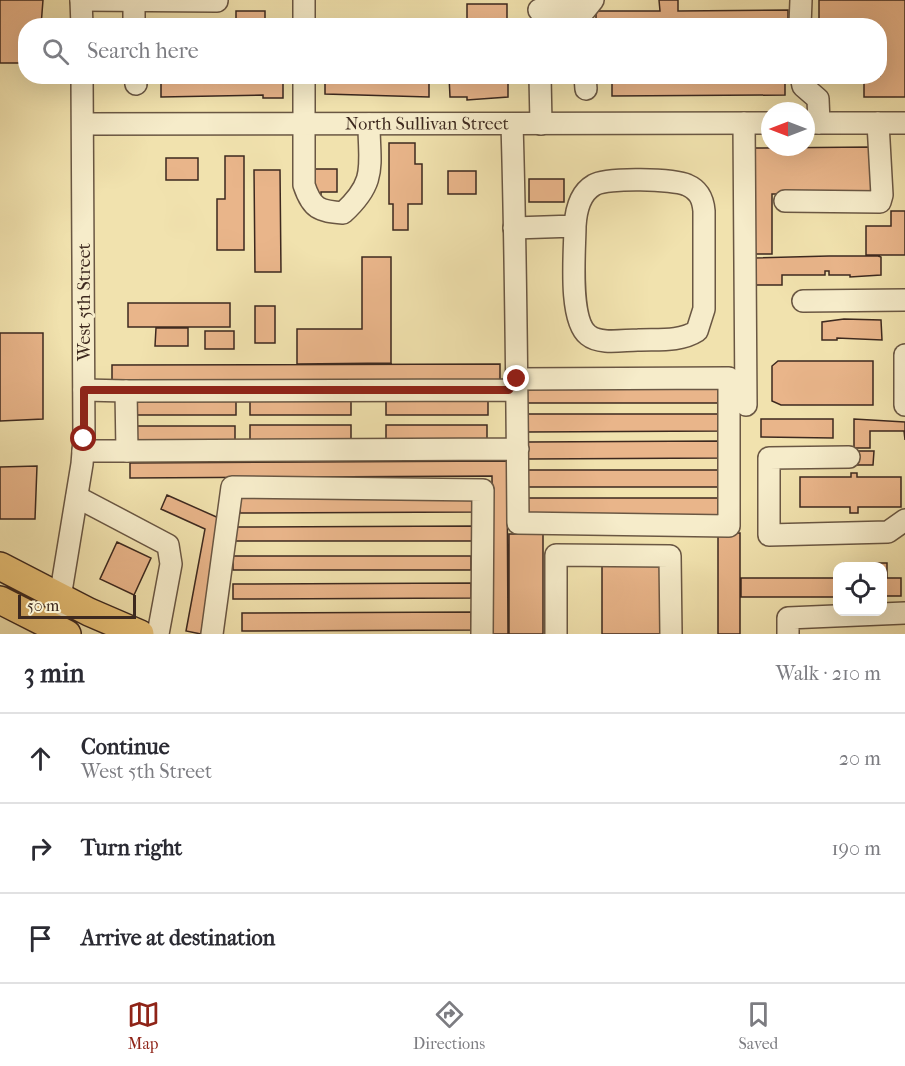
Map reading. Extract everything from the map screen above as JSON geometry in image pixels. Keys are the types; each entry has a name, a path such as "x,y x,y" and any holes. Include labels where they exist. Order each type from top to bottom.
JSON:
{"main road":[{"path":"0,566 60,598 140,634"},
{"path":"0,600 58,632"}],"street":[{"path":"82,18 81,0 217,1"},
{"path":"134,0 134,18"},
{"path":"304,0 304,18"},
{"path":"800,18 801,0"},
{"path":"539,12 588,12"},
{"name":"West 5th Street","path":"58,632 60,598 83,451 82,84"},
{"path":"304,84 304,185 310,202 324,211 343,213 357,200 371,172 369,124"},
{"path":"540,84 541,124"},
{"path":"803,84 819,99 815,115"},
{"path":"744,123 746,405"},
{"name":"North Sullivan Street","path":"83,124 761,123"},
{"path":"815,123 905,123"},
{"path":"785,201 880,202 882,195 878,123"},
{"path":"512,124 518,523 729,526 729,378 517,379"},
{"path":"607,181 676,182 697,192 703,200 705,211 704,309 697,331 678,338 611,341 588,335 580,326 576,310 575,226 578,205 595,184 607,181"},
{"path":"514,228 575,226"},
{"path":"803,301 905,300"},
{"path":"905,355 905,405"},
{"path":"84,390 509,390 517,379"},
{"path":"126,391 127,451"},
{"path":"83,451 518,449"},
{"path":"849,457 769,458 769,535 888,532 905,520"},
{"path":"212,634 232,487 483,490 482,634"},
{"path":"77,497 124,519 168,545 171,564 158,634"},
{"path":"556,634 556,555 670,556 671,634"},
{"path":"789,634 788,618 905,613"}],"building":[{"path":"0,0 43,0 42,18 18,18 18,63 0,63"},
{"path":"659,0 678,0 678,11 788,10 788,18 596,18 596,11 660,11"},
{"path":"819,0 905,0 905,97 864,97 864,84 887,84 887,18 819,18"},
{"path":"467,4 507,4 507,18 467,18"},
{"path":"236,11 265,11 265,18 236,18"},
{"path":"161,84 283,84 283,98 263,98 263,95 161,97"},
{"path":"325,84 429,84 429,97 325,94"},
{"path":"449,84 508,84 508,97 467,100 467,97 450,97"},
{"path":"612,84 785,84 785,95 612,96"},
{"path":"389,143 415,143 415,164 422,164 422,204 408,204 408,230 393,230 393,204 389,204"},
{"path":"815,147 871,147 871,194 772,194 772,254 754,254 754,148 761,148 761,156 815,156"},
{"path":"225,156 244,156 244,250 217,250 217,199 225,199"},
{"path":"166,158 198,158 198,180 166,180"},
{"path":"311,169 337,169 337,192 321,192 321,196 315,196"},
{"path":"254,170 280,170 281,272 255,272"},
{"path":"448,171 476,171 476,194 448,194"},
{"path":"529,179 564,179 564,202 529,202"},
{"path":"891,211 905,211 905,255 866,255 866,226 891,226"},
{"path":"362,257 391,257 391,363 297,364 297,329 362,329"},
{"path":"881,257 881,275 850,277 850,275 829,275 829,271 825,271 825,275 782,275 782,285 752,285 752,258"},
{"path":"128,303 230,303 230,327 128,327"},
{"path":"255,306 275,306 275,343 255,343"},
{"path":"844,319 881,320 882,340 837,338 837,340 822,340 822,322"},
{"path":"156,328 188,328 188,346 155,346"},
{"path":"205,331 234,331 234,349 205,349"},
{"path":"0,333 43,333 43,419 0,421"},
{"path":"778,361 873,361 873,405 781,405 772,401 772,366"},
{"path":"500,364 500,382 112,383 112,365"},
{"path":"527,386 721,386 721,403 527,403"},
{"path":"386,396 488,397 488,415 386,415"},
{"path":"135,397 236,397 236,415 135,415"},
{"path":"250,397 351,397 351,415 250,415"},
{"path":"527,414 721,414 721,431 527,432"},
{"path":"761,419 833,419 833,438 761,437"},
{"path":"854,419 905,422 905,440 904,431 870,431 870,448 854,448"},
{"path":"250,425 351,425 351,443 250,443"},
{"path":"386,425 487,425 487,443 386,443"},
{"path":"135,426 235,426 235,443 135,443"},
{"path":"721,441 721,458 527,459 527,442"},
{"path":"854,451 874,451 873,465 854,465"},
{"path":"507,461 508,634 493,634 492,476 130,478 130,463"},
{"path":"37,466 35,519 0,519 0,467"},
{"path":"527,470 721,470 721,487 527,487"},
{"path":"851,473 857,473 857,477 901,477 901,507 858,507 858,513 850,513 850,507 800,507 800,477 851,477"},
{"path":"167,495 221,519 201,634 186,631 205,529 161,509"},
{"path":"240,498 472,498 472,512 240,513"},
{"path":"527,498 721,498 721,515 527,516"},
{"path":"472,526 472,541 233,541 233,527"},
{"path":"718,533 740,533 740,634 718,634"},
{"path":"509,534 543,534 543,634 509,634"},
{"path":"117,542 151,558 134,595 100,579"},
{"path":"233,556 471,556 471,570 233,570"},
{"path":"602,566 660,566 660,634 602,634"},
{"path":"741,578 833,578 833,597 741,597"},
{"path":"887,578 901,578 901,596 887,596"},
{"path":"471,583 471,598 233,599 233,584"},
{"path":"471,612 471,630 242,631 242,613"}],"route":[{"path":"84,439 84,390 509,390 517,379"}]}
